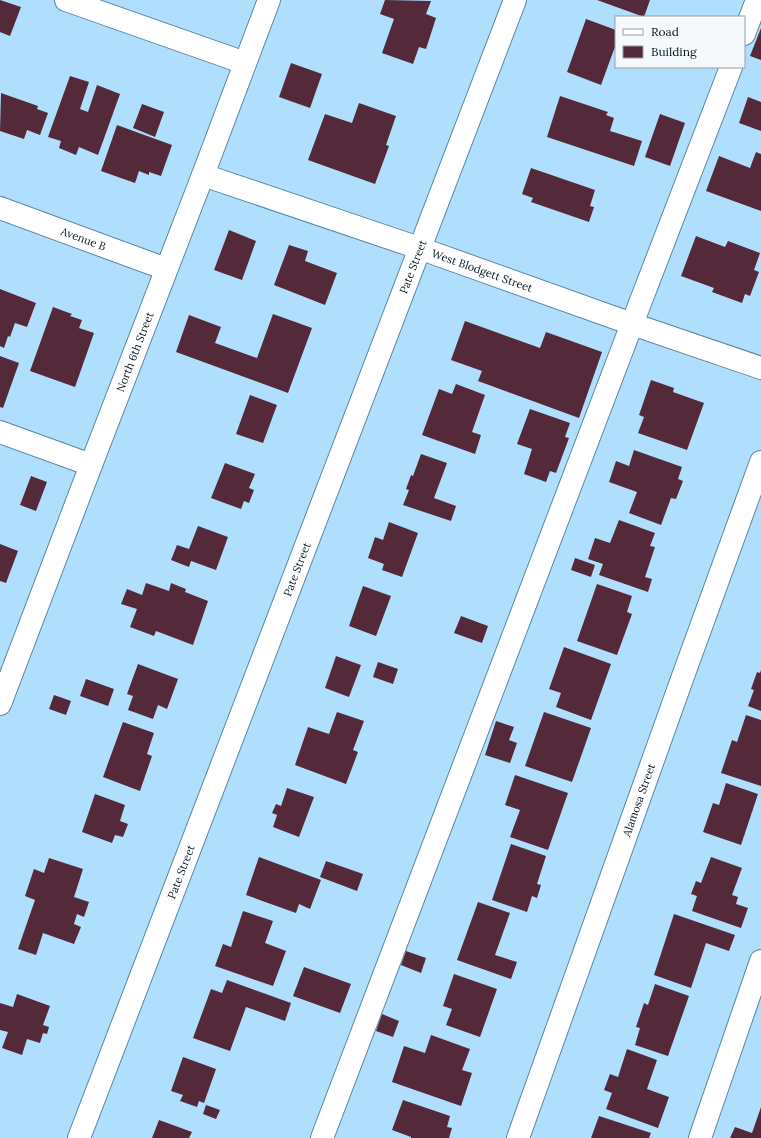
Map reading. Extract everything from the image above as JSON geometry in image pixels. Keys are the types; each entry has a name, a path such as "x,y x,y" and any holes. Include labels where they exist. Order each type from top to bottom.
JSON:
{"street":[{"path":"66,0 245,63"},
{"name":"North 6th Street","path":"0,704 8,659 91,465 269,0"},
{"name":"Pate Street","path":"78,1138 515,0"},
{"path":"745,31 757,0"},
{"path":"322,1138 731,68"},
{"name":"West Blodgett Street","path":"203,175 419,248 761,368"},
{"name":"Avenue B","path":"0,208 166,269"},
{"path":"0,432 91,465"},
{"name":"Alamosa Street","path":"518,1138 761,462"},
{"path":"700,1138 761,961"}],"building":[{"path":"0,0 21,7 10,36 0,32"},
{"path":"385,0 431,1 426,14 436,18 426,49 419,47 413,64 382,53 394,19 380,14"},
{"path":"597,0 650,0 644,16"},
{"path":"586,19 615,30 615,47 601,85 567,72"},
{"path":"761,28 761,60 750,56"},
{"path":"291,63 322,74 310,108 279,97"},
{"path":"70,76 89,82 80,109 88,112 97,85 120,94 98,155 79,147 76,155 59,148 61,141 48,137"},
{"path":"1,93 38,106 37,109 48,113 40,135 27,130 24,139 0,131"},
{"path":"560,96 608,112 606,115 614,118 610,131 642,141 634,166 547,137"},
{"path":"748,97 761,102 761,131 739,123"},
{"path":"359,103 396,116 386,145 389,146 375,184 308,160 325,114 352,123"},
{"path":"142,104 164,112 155,137 133,128"},
{"path":"660,114 685,123 670,166 645,157"},
{"path":"117,125 172,145 161,176 149,172 149,175 139,171 135,183 101,171"},
{"path":"756,152 761,154 761,211 706,191 719,156 750,168"},
{"path":"531,168 595,190 590,206 594,207 589,222 531,202 533,198 522,194"},
{"path":"229,230 256,241 242,280 214,270"},
{"path":"696,236 725,247 728,241 760,253 754,270 759,272 750,296 745,294 742,303 712,292 714,288 681,276"},
{"path":"289,245 308,251 305,261 337,273 325,305 274,285"},
{"path":"0,289 36,303 27,327 15,323 4,348 0,346"},
{"path":"53,307 72,314 70,316 82,320 79,328 94,333 75,387 30,371"},
{"path":"273,314 312,328 288,393 176,352 189,315 221,327 215,343 257,358"},
{"path":"465,321 540,348 546,332 602,352 579,418 478,381 482,371 451,360"},
{"path":"0,356 19,363 3,408 0,407"},
{"path":"651,380 674,388 673,392 704,403 687,450 638,433 644,417 639,415"},
{"path":"456,384 485,395 472,432 481,435 475,454 422,435 439,389 452,394"},
{"path":"250,395 277,405 263,443 236,434"},
{"path":"530,409 570,423 565,437 569,438 556,473 550,471 546,482 524,474 532,449 517,444"},
{"path":"634,450 682,467 678,479 683,481 676,499 671,498 661,525 629,513 637,492 609,482 616,461 629,466"},
{"path":"421,454 447,463 434,498 456,506 451,521 403,505 409,490 406,489 411,475 413,476"},
{"path":"225,463 255,474 249,488 254,490 249,503 244,501 241,509 211,498"},
{"path":"31,476 47,482 36,511 20,505"},
{"path":"619,520 655,533 650,546 655,547 645,577 652,579 648,592 599,575 603,564 588,559 595,538 610,543"},
{"path":"389,522 418,533 402,577 382,570 384,564 368,558 375,537 383,540"},
{"path":"198,526 228,537 216,570 191,561 189,567 171,560 177,545 189,549"},
{"path":"0,544 18,551 6,583 0,581"},
{"path":"575,558 595,565 591,577 571,570"},
{"path":"146,583 169,591 171,583 186,589 185,592 208,601 193,645 156,631 154,636 130,627 137,609 121,604 127,589 142,595"},
{"path":"597,584 632,596 627,612 632,614 617,655 577,641"},
{"path":"363,586 391,596 376,636 349,626"},
{"path":"461,616 488,626 482,643 454,633"},
{"path":"564,647 611,664 591,720 556,707 561,693 549,689"},
{"path":"336,656 361,665 349,697 325,688"},
{"path":"378,662 398,669 393,684 373,677"},
{"path":"138,664 178,679 167,709 158,705 153,719 128,710 133,696 127,694"},
{"path":"761,670 761,711 748,706 754,690 751,689 757,672 760,673"},
{"path":"86,679 114,689 108,706 80,696"},
{"path":"54,695 71,701 66,715 49,709"},
{"path":"337,712 364,721 353,750 358,752 346,784 295,765 308,727 329,734"},
{"path":"544,712 591,728 572,782 525,766"},
{"path":"746,715 761,720 761,786 721,773 732,740 737,742"},
{"path":"496,721 514,727 509,740 517,743 510,763 485,755"},
{"path":"123,722 154,733 147,754 152,756 140,791 103,777"},
{"path":"515,775 568,793 548,850 510,837 520,810 505,805"},
{"path":"726,783 758,794 741,845 703,832 713,803 719,805"},
{"path":"287,788 314,797 299,837 273,827 277,815 272,813 276,804 281,806"},
{"path":"95,794 125,805 120,821 128,824 123,837 115,835 112,843 82,832"},
{"path":"511,844 546,856 537,884 541,885 537,898 532,896 527,912 492,900"},
{"path":"259,857 321,880 310,909 299,904 296,913 246,895"},
{"path":"711,857 742,868 732,895 738,897 736,904 748,908 741,928 692,911 697,896 691,894 696,881 701,883"},
{"path":"49,858 83,869 74,897 89,902 84,917 77,914 74,924 81,927 74,944 43,933 36,955 18,949 35,900 25,896 34,869 44,873"},
{"path":"326,861 363,874 357,891 320,877"},
{"path":"478,902 510,913 495,955 517,962 511,979 457,960"},
{"path":"243,911 273,921 265,943 286,951 273,986 215,966 223,944 231,947"},
{"path":"674,914 735,935 729,951 706,943 691,988 654,975"},
{"path":"406,951 426,958 421,973 401,965"},
{"path":"304,967 351,984 340,1013 293,996"},
{"path":"454,974 497,989 480,1037 446,1025 452,1009 443,1006"},
{"path":"227,980 291,1003 285,1021 246,1007 230,1051 193,1038 211,989 222,993"},
{"path":"655,984 689,996 668,1056 635,1045 640,1028 636,1027 644,1003 648,1005"},
{"path":"17,994 50,1006 43,1025 49,1027 47,1034 43,1033 40,1043 27,1039 22,1055 2,1048 8,1032 0,1030 0,1003 13,1007"},
{"path":"382,1014 399,1021 393,1037 376,1031"},
{"path":"431,1035 470,1049 462,1070 472,1073 461,1106 392,1082 404,1046 425,1053"},
{"path":"627,1049 657,1060 647,1089 669,1097 658,1128 606,1109 612,1093 604,1090 610,1074 618,1077"},
{"path":"183,1057 216,1069 204,1103 199,1101 197,1107 180,1101 183,1095 171,1091"},
{"path":"403,1100 450,1116 447,1127 452,1128 449,1138 411,1138 392,1130"},
{"path":"206,1105 220,1110 216,1119 203,1114"},
{"path":"761,1107 761,1138 730,1138 735,1127 752,1133"},
{"path":"599,1116 651,1133 649,1138 591,1138"},
{"path":"159,1120 192,1132 189,1138 152,1138"}]}
